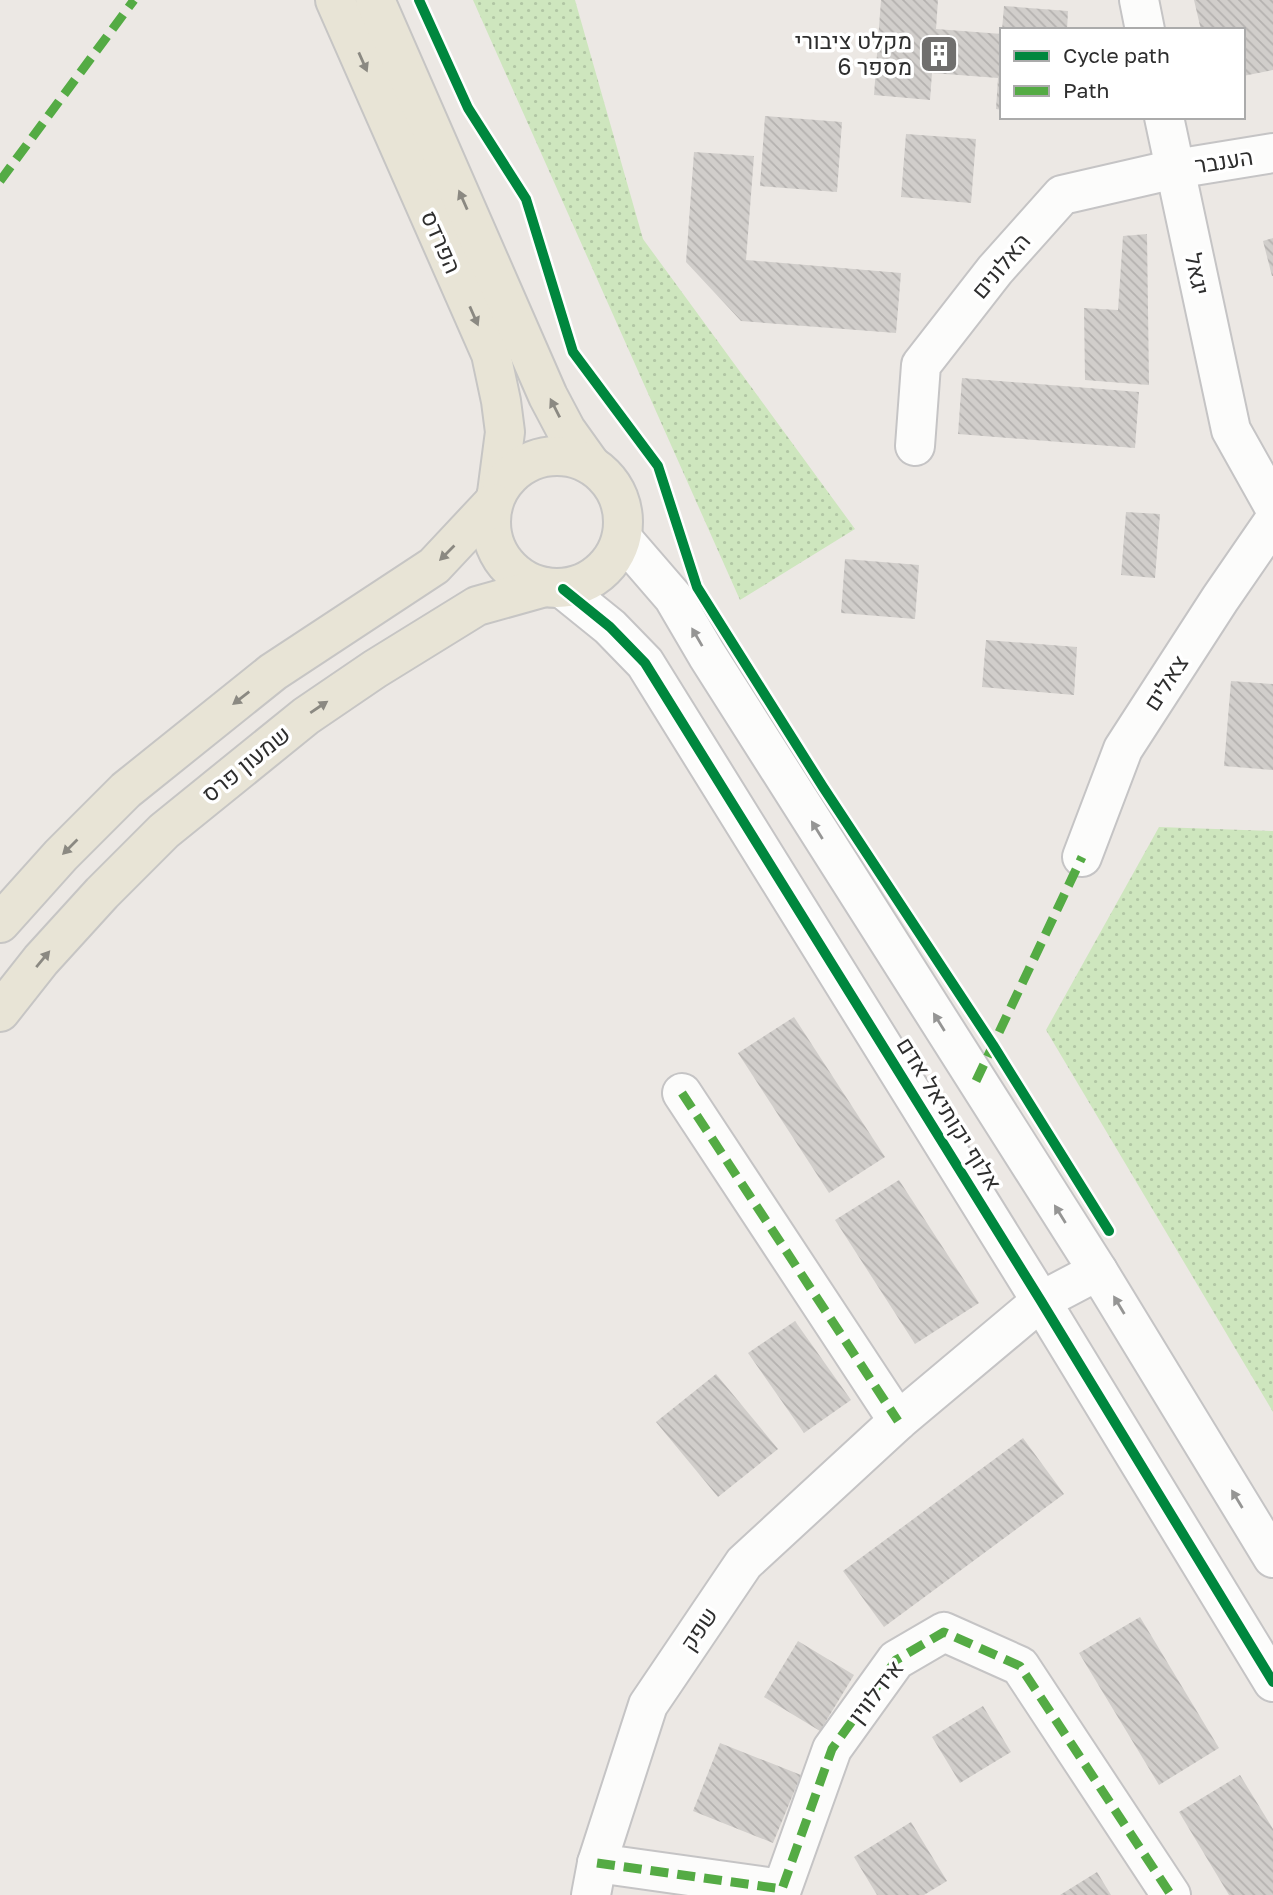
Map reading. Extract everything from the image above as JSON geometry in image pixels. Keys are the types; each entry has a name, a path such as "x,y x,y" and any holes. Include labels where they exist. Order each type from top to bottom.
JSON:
{"main road":[{"name":"הפרדס","path":"335,0 491,354 505,432 495,498"},
{"name":"הפרדס","path":"375,0 548,396 566,430 591,466"},
{"path":"0,923 61,855 126,790 273,672 434,566 495,498 510,475 528,463 549,457 571,457 591,466 607,479 619,497 624,517 622,538 614,557 600,573 583,584 554,588 528,582 513,572 501,558 493,540 491,522 495,498"},
{"name":"שמעון פרס","path":"0,1012 41,960 164,831 306,716 375,669 477,606 554,588"}],"street":[{"path":"1139,0 1145,28"},
{"name":"יגאל","path":"1164,119 1231,430 1273,505"},
{"name":"הענבר","path":"1175,169 1273,153"},
{"name":"האלונים","path":"915,446 921,365 995,270 1062,195 1175,169"},
{"name":"צאלים","path":"1082,857 1123,749 1273,522"},
{"name":"אלוף יקותיאל אדם","path":"622,538 673,597 707,655 1098,1271 1273,1558"},
{"name":"אלוף יקותיאל אדם","path":"554,588 610,627 645,663 1041,1301 1273,1682"},
{"path":"682,1093 898,1421"},
{"name":"שפק","path":"594,1879 648,1705 744,1563 898,1421 1041,1301 1098,1271"},
{"name":"אידלווין","path":"594,1879 785,1892 832,1749 896,1660 944,1632 1020,1666 1171,1895"}],"green space":[{"path":"473,0 575,0 643,239 855,529 740,600"},
{"path":"1159,827 1273,831 1273,1412 1046,1030"}],"building":[{"name":"מקלט ציבורי מספר 6","path":"881,0 938,0 936,29 1000,34 1000,110 996,109 998,78 932,73 930,100 874,95"},
{"path":"1194,0 1273,0 1273,70 1245,76 1245,28 1201,28"},
{"path":"1004,6 1068,11 1067,28 1002,28"},
{"path":"765,116 842,122 837,192 760,186"},
{"path":"906,134 976,139 971,203 901,197"},
{"path":"694,152 754,156 746,260 901,273 896,333 741,321 686,262"},
{"path":"1147,234 1149,385 1085,380 1084,308 1118,310 1123,236"},
{"path":"1273,238 1273,276 1272,276 1263,241"},
{"path":"962,378 1139,392 1135,448 958,434"},
{"path":"1126,512 1160,514 1155,578 1121,575"},
{"path":"845,559 919,565 915,619 841,613"},
{"path":"986,640 1077,647 1074,695 982,687"},
{"path":"1231,681 1273,684 1273,770 1224,766"},
{"path":"794,1017 885,1157 829,1193 738,1053"},
{"path":"899,1180 979,1303 915,1344 835,1220"},
{"path":"795,1321 851,1400 804,1433 748,1353"},
{"path":"716,1374 778,1449 718,1497 656,1422"},
{"path":"1023,1438 1064,1494 884,1627 843,1571"},
{"path":"1140,1617 1219,1748 1159,1785 1079,1653"},
{"path":"798,1641 854,1675 820,1731 764,1697"},
{"path":"983,1706 1011,1752 960,1783 932,1737"},
{"path":"720,1743 801,1775 773,1843 693,1811"},
{"path":"1240,1775 1273,1829 1273,1895 1229,1895 1179,1812"},
{"path":"911,1822 947,1881 924,1895 877,1895 854,1857"},
{"path":"1097,1872 1111,1895 1060,1895"}],"marked path":[{"path":"0,181 134,0"},
{"path":"976,1081 1082,857"},
{"path":"682,1093 898,1421"},
{"path":"597,1863 782,1889 832,1749 896,1660 944,1632 1020,1666 1171,1895"}],"cycle path":[{"path":"419,0 468,108 526,199 573,352 658,466 697,587 823,787 993,1045 1109,1231"},
{"path":"563,589 610,627 645,663 1041,1301 1273,1682"}],"place":[{"name":"מקלט ציבורי מספר 6","path":"939,54"}]}
